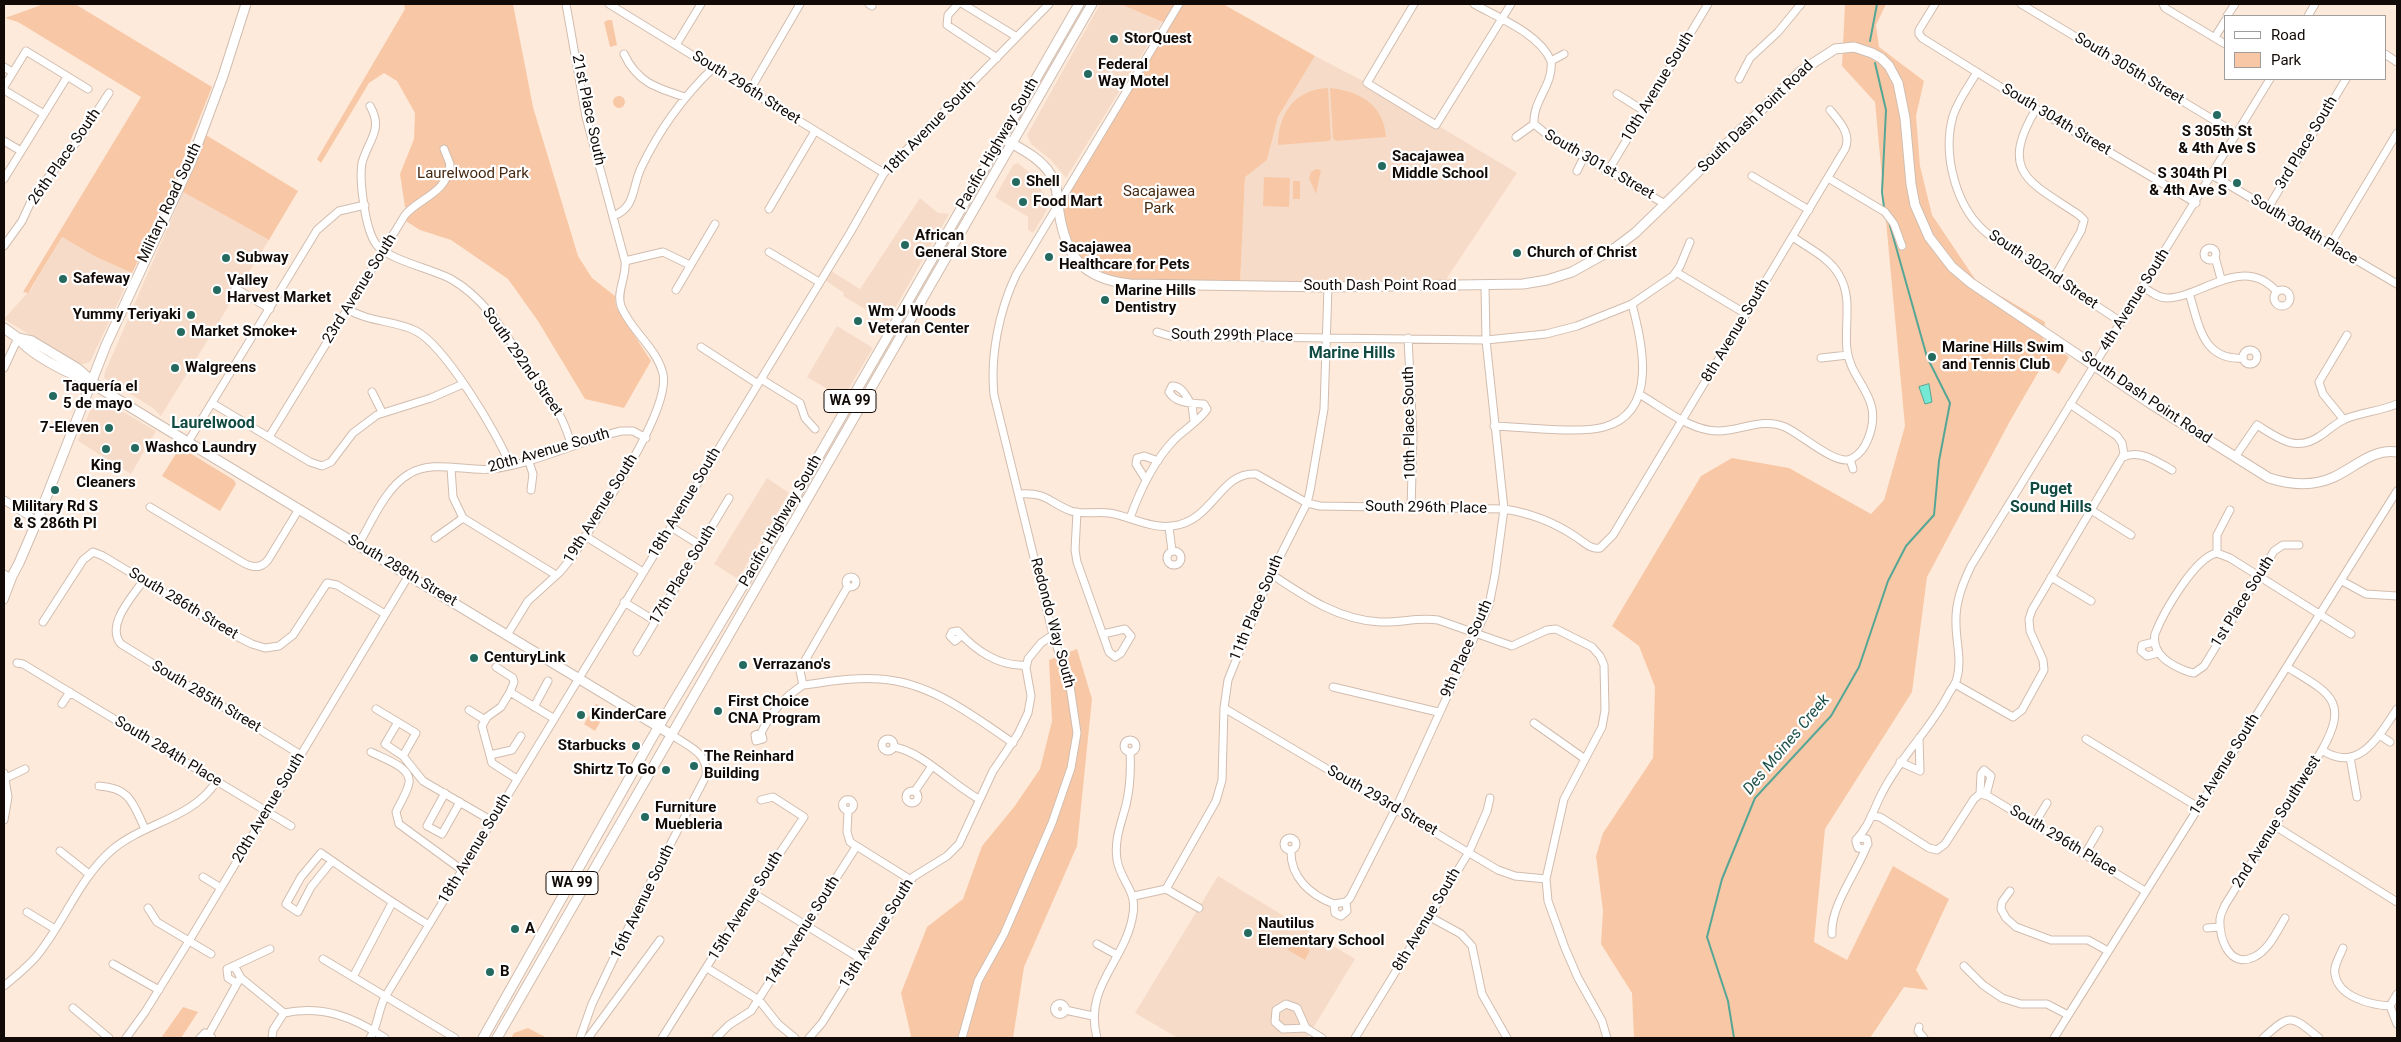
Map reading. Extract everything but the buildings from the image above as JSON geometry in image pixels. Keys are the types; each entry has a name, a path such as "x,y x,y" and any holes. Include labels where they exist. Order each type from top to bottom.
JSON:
{"main road":[{"name":"Military Road South","path":"4,591 8,576 37,521 91,381 135,279 191,162 223,76 246,4"},
{"name":"Pacific Highway South","path":"483,1038 659,727 878,354 1079,4"},
{"path":"1076,32 1078,19 1085,4"},
{"name":"Pacific Highway South","path":"497,1038 1092,4"},
{"name":"South Dash Point Road","path":"1002,138 1035,158 1046,168 1054,182 1063,231 1072,254 1086,269 1108,280 1145,285 1328,287 1444,284 1485,286 1539,281 1572,272 1615,248 1635,233 1801,71 1835,48 1854,46 1881,58 1889,66 1898,83 1905,118 1914,199 1924,228 1939,252 1966,280 2151,404 2270,478 2284,482 2310,484 2332,478 2368,457 2392,451"},
{"name":"South 288th Street","path":"4,328 18,338 32,341 77,368 91,381 188,442 672,735"},
{"path":"849,426 846,420 865,387 878,354"},
{"path":"806,500 817,471 835,439 836,434 832,432"}],"street":[{"name":"21st Place South","path":"566,4 586,117 625,261"},
{"name":"South 296th Street","path":"609,4 884,173"},
{"path":"676,45 701,4"},
{"path":"750,90 800,4"},
{"path":"958,4 948,14 948,25 997,58"},
{"path":"962,4 1017,37"},
{"name":"18th Avenue South","path":"370,1038 385,997 884,173 1049,4"},
{"path":"1058,204 1179,4"},
{"path":"1414,4 1367,83 1436,125 1510,4"},
{"path":"1474,4 1534,38 1546,50 1551,60 1551,78 1536,109 1534,124 1516,137"},
{"name":"10th Avenue South","path":"1608,171 1708,4"},
{"name":"South 304th Street","path":"1935,4 1920,28 1919,34 2036,109 2196,203"},
{"name":"South 305th Street","path":"2021,4 2237,134"},
{"path":"2228,15 2235,4"},
{"path":"2309,15 2315,4"},
{"path":"2163,5 2224,43"},
{"path":"1739,79 1750,58 1776,29 1801,8"},
{"path":"2215,37 2224,22"},
{"path":"44,114 4,88 26,51 88,89"},
{"path":"624,54 632,70 640,78 685,97"},
{"path":"1551,60 1564,54"},
{"path":"2386,55 2397,62"},
{"path":"4,67 12,72"},
{"path":"613,216 629,205 642,166 665,124 685,97 713,68"},
{"name":"South 302nd Street","path":"1977,72 1958,104 1951,129 1955,181 1961,200 1969,215 1988,234 2121,322"},
{"path":"4,179 67,76"},
{"name":"4th Avenue South","path":"1858,838 1865,829 1900,762 1939,712 1955,684 1959,658 1956,613 1964,580 2094,364 2196,203 2269,80"},
{"name":"3rd Place South","path":"2268,208 2345,80"},
{"name":"26th Place South","path":"4,246 22,221 34,195 78,141 109,93"},
{"path":"1617,94 1644,111"},
{"path":"370,106 375,116 376,128 361,172 365,205 372,236 375,244 383,250"},
{"path":"2036,109 2024,130 2020,145 2021,166 2027,178 2038,189 2079,215 2084,224 2054,278"},
{"name":"8th Avenue South","path":"1600,548 1613,535 1793,237 1848,141 1843,128 1830,110"},
{"name":"South 301st Street","path":"1534,124 1541,132 1665,204"},
{"path":"769,209 815,131"},
{"path":"2330,245 2397,133"},
{"path":"4,142 21,151"},
{"name":"23rd Avenue South","path":"269,437 408,212 430,197 446,177 450,164 444,148"},
{"path":"1577,171 1584,157"},
{"name":"South 304th Place","path":"2212,175 2330,245 2396,280"},
{"path":"1752,176 1809,210"},
{"path":"1828,178 1885,212 1892,221 1902,246"},
{"name":"Redondo Way South","path":"962,1038 978,981 1004,934 1022,894 1052,822 1076,747 1076,720 1070,686 1053,634 994,396 993,366 1002,315 1012,283 1058,204"},
{"path":"188,442 322,223 339,211 365,205"},
{"path":"676,290 715,224"},
{"path":"1639,394 1703,430 1735,429 1757,423 1776,424 1801,435 1834,457 1842,460 1850,459 1858,454 1867,442 1872,416 1865,388 1853,369 1848,355 1847,302 1842,282 1836,270 1793,237"},
{"path":"1690,242 1676,272 1746,314"},
{"name":"South 292nd Street","path":"383,250 452,280 481,303 555,408 572,446"},
{"path":"625,261 663,252 690,266"},
{"path":"769,252 819,282"},
{"path":"2215,257 2221,279"},
{"name":"19th Avenue South","path":"507,634 528,601 571,558 646,438 660,397 663,378 661,369 620,302 620,293 626,273 625,261"},
{"name":"South 299th Place","path":"1157,332 1170,336 1486,340 1528,337 1562,330 1632,304 1665,283 1676,272"},
{"path":"2143,287 2154,295 2167,298 2189,293 2221,279 2254,278 2267,284 2277,292"},
{"name":"9th Place South","path":"1340,904 1347,911 1341,916 1335,913 1340,904 1354,890 1396,808 1438,712 1477,633 1492,593 1504,509 1486,340 1485,286"},
{"name":"11th Place South","path":"1166,889 1216,801 1222,780 1224,708 1231,670 1270,574 1307,503 1320,441 1327,338 1328,287"},
{"path":"234,288 270,309"},
{"path":"2189,293 2200,330 2210,347 2224,357 2243,358"},
{"path":"1494,426 1579,430 1604,428 1615,423 1626,414 1639,394 1642,384 1642,356 1632,304"},
{"path":"347,308 368,318 406,328 424,336 435,346 463,384 497,436 510,465"},
{"path":"2344,420 2323,394 2319,382 2347,335"},
{"path":"4,368 18,338"},
{"name":"10th Place South","path":"1408,338 1413,436 1411,509"},
{"path":"701,347 800,403 805,418 815,428"},
{"path":"1821,358 1848,355"},
{"path":"212,403 312,463 325,465 332,461 353,433 382,412 431,398 463,384"},
{"path":"372,392 382,412"},
{"path":"1130,518 1146,480 1158,461 1173,441 1206,412 1208,407 1204,404 1190,403 1194,414 1194,421"},
{"path":"1955,684 2006,715 2015,716 2024,707 2044,670 2043,660 2030,631 2029,619 2034,605 2123,457 2124,449 2116,436 2070,404"},
{"path":"2235,457 2257,425 2284,442 2304,444 2313,441 2344,420 2371,410 2397,404"},
{"name":"20th Avenue South","path":"358,545 390,492 400,480 420,469 482,470 510,465 624,431 636,432 646,438"},
{"path":"2123,457 2135,454 2146,456 2172,470"},
{"path":"1146,480 1136,464 1138,458 1144,456 1158,461"},
{"path":"528,459 533,474 532,490"},
{"path":"1850,459 1853,469"},
{"path":"450,468 453,496 462,518 556,575"},
{"name":"South 296th Place","path":"1169,527 1196,518 1231,482 1241,476 1250,474 1266,478 1307,503 1329,506 1411,509 1504,509 1538,517 1570,533 1591,547 1600,548"},
{"name":"1st Avenue South","path":"2054,1038 2397,491"},
{"path":"1018,494 1043,495 1077,512 1102,512 1155,526 1169,527 1172,551"},
{"name":"17th Place South","path":"637,652 729,498"},
{"path":"4,500 37,521"},
{"path":"150,507 242,562 257,567 268,560 299,509"},
{"path":"2091,510 2131,535"},
{"path":"2217,553 2217,534 2230,510"},
{"path":"1077,512 1076,555 1102,634 1109,654 1115,657 1122,653 1131,636 1125,629 1102,634"},
{"path":"435,538 462,518"},
{"path":"671,527 700,545"},
{"path":"585,536 643,572"},
{"name":"1st Place South","path":"2156,647 2184,670 2194,673 2204,666 2276,549 2283,545 2300,545"},
{"name":"South 286th Street","path":"43,622 80,564 88,554 93,552 103,556 243,640 259,647 275,648 293,635 327,583 337,585 385,614"},
{"path":"2156,647 2142,645 2141,651 2147,656 2156,647 2159,625 2194,569 2207,556 2217,553 2225,555 2351,634"},
{"path":"1270,574 1321,605 1354,618 1381,622 1426,618 1438,620 1512,646 1547,630 1556,629 1588,644 1600,656 1604,671 1604,716 1598,737 1564,799 1546,879 1548,901 1564,948 1602,1021 1607,1038"},
{"name":"20th Avenue South","path":"126,1038 159,990 189,941 409,575"},
{"path":"4,600 8,576"},
{"path":"2051,577 2091,601"},
{"name":"South 285th Street","path":"143,581 118,621 115,634 121,644 301,755"},
{"path":"2342,581 2366,594 2397,596"},
{"path":"803,684 800,671 803,664 848,586"},
{"path":"624,602 655,621"},
{"path":"961,636 1003,664 1026,666 1038,646 1053,634"},
{"name":"South 284th Place","path":"17,664 23,664 290,826"},
{"name":"13th Avenue South","path":"809,1038 822,1023 911,880 920,870 955,850 996,765 1026,720 1031,702 1026,666"},
{"path":"496,667 513,678 514,682 501,707 485,720 482,726 492,763 517,779"},
{"path":"2287,667 2321,688 2334,706 2335,726 2322,750"},
{"path":"761,733 774,708 783,698 803,684 863,678 881,679 920,686 974,716 1013,742"},
{"path":"534,707 548,681"},
{"path":"1333,687 1438,712"},
{"path":"62,704 70,692"},
{"path":"510,692 553,718"},
{"name":"South 293rd Street","path":"1224,708 1504,872 1515,876 1546,879"},
{"path":"376,709 416,733 404,756"},
{"path":"2357,797 2350,757 2368,749 2397,709"},
{"path":"468,710 485,720"},
{"path":"398,722 385,744 404,756 423,781 492,821"},
{"path":"1534,723 1585,759"},
{"name":"South 288th Street","path":"672,735 698,752 703,757 707,767"},
{"path":"2379,735 2390,742"},
{"path":"490,755 512,750 521,736"},
{"path":"1900,762 1920,771 1919,738"},
{"path":"2086,738 2198,807"},
{"path":"894,747 904,750 932,766 955,785 979,799"},
{"name":"2nd Avenue Southwest","path":"2220,927 2220,919 2229,897 2322,750 2334,756 2350,757"},
{"path":"371,752 405,771 409,777 409,784 396,812 399,824 462,870"},
{"path":"1097,1038 1093,1016 1098,994 1131,926 1134,896 1119,867 1116,846 1127,803 1130,752"},
{"path":"915,792 932,766"},
{"name":"16th Avenue South","path":"580,1038 592,1004 646,891 704,782 707,767"},
{"path":"4,820 8,797 5,776 25,769"},
{"path":"4,986 35,957 89,874 114,848 145,828 198,804 216,782"},
{"path":"99,786 112,787 126,794 133,802 145,828"},
{"path":"445,794 427,826 442,834 460,802"},
{"name":"South 296th Place","path":"1871,816 1874,815 1884,819 1932,850 1940,849 1950,838 1974,799 1983,794 2145,891"},
{"name":"15th Avenue South","path":"662,1038 804,816 773,797 761,800"},
{"name":"8th Avenue South","path":"1355,1038 1469,852 1487,810 1490,798"},
{"path":"2034,823 2047,803"},
{"path":"848,811 848,838 856,847 911,880"},
{"path":"2275,826 2397,902"},
{"path":"1832,934 1831,926 1836,911 1866,848 1865,829"},
{"path":"2085,854 2100,830"},
{"path":"1860,862 1861,857 1856,842 1858,838 1863,837 1867,839"},
{"name":"14th Avenue South","path":"716,1038 729,1025 749,1014 856,847"},
{"path":"1858,848 1866,848"},
{"path":"1292,850 1292,866 1299,880 1310,891 1340,904"},
{"path":"60,851 89,874"},
{"path":"332,860 310,887 298,912 286,904 301,877 321,852 392,903 429,925"},
{"path":"203,877 220,888"},
{"path":"1134,896 1166,889 1199,908"},
{"path":"2010,891 2002,902 2001,909 2006,918 2016,927 2051,940 2088,940 2108,951"},
{"path":"753,893 861,959"},
{"path":"353,976 392,903"},
{"path":"148,908 157,922 211,954"},
{"path":"27,912 55,929"},
{"path":"1430,917 1454,929 1468,940 1472,946 1482,994 1508,1038"},
{"path":"2207,928 2220,927 2225,948 2231,956 2247,959 2258,955 2269,943 2285,918"},
{"path":"588,1038 660,940"},
{"path":"1097,944 1117,955"},
{"path":"2343,948 2335,968 2335,975 2342,989 2366,1002 2390,1006"},
{"path":"270,949 230,967 226,972 228,978 238,980 284,1013 312,1010 349,1018 385,1038"},
{"path":"323,959 455,1038"},
{"path":"113,964 159,990"},
{"path":"200,1038 203,1034 211,1036 230,1001 238,980 235,966"},
{"path":"1964,966 1989,990 2002,998 2021,1004 2047,1004 2068,1015"},
{"path":"707,968 759,1000 778,1024 795,1038"},
{"path":"2390,1006 2397,994"},
{"path":"1306,1028 1283,1029 1275,1022 1276,1010 1286,1004 1297,1008 1306,1028 1322,1038"},
{"path":"2390,1006 2397,1024"},
{"path":"73,1008 109,1038"},
{"path":"1065,1010 1093,1016"},
{"path":"272,1038 273,1030 284,1013"},
{"path":"2263,1038 2283,1020 2288,1019 2299,1023 2319,1038"},
{"path":"1918,1027 1918,1031 1924,1038"}],"shaded area":[{"path":"1100,4 1120,4 1162,22 1066,178 1050,159 1031,144 1027,135"},
{"name":"Sacajawea Middle School","path":"1315,56 1367,83 1517,173 1443,284 1240,285 1245,176 1267,160 1278,117"},
{"path":"1018,163 1029,172 1044,194 1047,210 1033,233 1028,230 1028,217 995,197 1013,165"},
{"path":"183,192 269,240 161,416 153,408 104,378"},
{"path":"920,198 938,213 949,214 887,322 843,296 844,293 825,280 831,271 860,289"},
{"path":"62,237 96,257 132,273 90,362 79,365 4,319 31,289"},
{"path":"837,326 873,348 843,398 807,377"},
{"path":"101,399 156,431 131,474 78,441 93,403"},
{"path":"767,478 789,493 738,579 714,564"},
{"name":"Nautilus Elementary School","path":"1218,876 1355,959 1307,1038 1178,1038 1135,1013"}],"green space":[{"path":"44,4 75,4 212,87 160,217 132,273 96,257 62,237 28,293 23,292 141,97 18,22 5,18"},
{"name":"Laurelwood Park","path":"404,4 513,4 533,107 578,256 592,278 615,296 616,307 651,361 624,408 585,399 538,321 508,279 451,240 420,230 404,220 410,209 405,207 400,174 414,139 415,113 397,81 384,73 369,83 321,163 317,159 405,9"},
{"name":"Sacajawea Park","path":"1120,4 1223,4 1315,56 1278,117 1267,160 1245,177 1240,285 1130,284 1081,265 1060,215 1065,192 1167,24"},
{"path":"1845,4 1886,4 1876,25 1879,47 1924,81 1916,116 1920,166 1932,215 1977,282 2045,322 2043,340 2069,357 2059,374 2043,364 2010,421 1927,577 1912,692 1825,829 1814,942 1847,960 1893,866 1949,899 1916,970 1928,990 1904,987 1870,1038 1634,1038 1632,993 1601,944 1603,911 1596,856 1603,833 1653,758 1655,687 1639,646 1612,626 1701,476 1732,458 1789,468 1871,514 1884,500 1905,426 1875,102 1842,66"},
{"path":"612,20 617,45 610,47 604,22"},
{"path":"1328,88 1331,139 1329,141 1278,145 1281,123 1291,105 1306,93 1316,89"},
{"path":"1330,88 1351,92 1360,96 1375,108 1381,116 1386,137 1336,141 1333,138"},
{"path":"619,96 625,102 619,108 613,102"},
{"path":"206,135 298,191 269,240 183,192"},
{"path":"1316,169 1321,170 1316,194 1309,178 1311,172"},
{"path":"1264,177 1290,178 1289,207 1263,206"},
{"path":"1293,181 1300,181 1300,199 1293,199"},
{"path":"180,447 234,480 236,484 220,511 162,476"},
{"path":"1077,649 1092,699 1077,846 1024,967 1013,1038 908,1038 911,1036 901,993 927,927 963,899 982,846 1014,807 1040,769 1052,721 1049,660"},
{"path":"596,704 607,710 595,731 584,724"},
{"path":"1292,941 1310,950 1305,960 1288,950"},
{"path":"183,1007 198,1012 181,1038 161,1038"},
{"path":"528,1028 547,1038 511,1038 514,1033"}],"water":[{"path":"1929,384 1932,402 1925,404 1919,387"}],"waterway":[{"name":"Des Moines Creek","path":"1870,41 1877,4"},
{"name":"Des Moines Creek","path":"1875,63 1886,110 1882,192 1884,207"},
{"name":"Des Moines Creek","path":"1734,1038 1728,1001 1707,937 1722,879 1755,798 1831,716 1859,667 1888,581 1906,546 1934,515 1939,461 1950,403 1927,357 1889,222"}],"place":[{"name":"StorQuest","path":"1114,39"},
{"name":"Federal Way Motel","path":"1088,74"},
{"name":"S 305th St & 4th Ave S","path":"2217,115"},
{"name":"Sacajawea Middle School","path":"1382,166"},
{"name":"Shell","path":"1016,182"},
{"name":"S 304th Pl & 4th Ave S","path":"2237,183"},
{"name":"Food Mart","path":"1023,202"},
{"name":"African General Store","path":"905,245"},
{"name":"Church of Christ","path":"1517,253"},
{"name":"Sacajawea Healthcare for Pets","path":"1049,257"},
{"name":"Subway","path":"226,258"},
{"name":"Safeway","path":"63,279"},
{"name":"Valley Harvest Market","path":"217,290"},
{"name":"Marine Hills Dentistry","path":"1105,300"},
{"name":"Yummy Teriyaki","path":"191,315"},
{"name":"Wm J Woods Veteran Center","path":"858,321"},
{"name":"Market Smoke+","path":"181,332"},
{"name":"Marine Hills Swim and Tennis Club","path":"1932,357"},
{"name":"Walgreens","path":"175,368"},
{"name":"Taquería el 5 de mayo","path":"53,396"},
{"name":"7-Eleven","path":"109,428"},
{"name":"Washco Laundry","path":"135,448"},
{"name":"King Cleaners","path":"106,449"},
{"name":"Military Rd S & S 286th Pl","path":"55,490"},
{"name":"CenturyLink","path":"474,658"},
{"name":"Verrazano's","path":"743,665"},
{"name":"First Choice CNA Program","path":"718,711"},
{"name":"KinderCare","path":"581,715"},
{"name":"Starbucks","path":"636,746"},
{"name":"The Reinhard Building","path":"694,766"},
{"name":"Shirtz To Go","path":"666,770"},
{"name":"Furniture Muebleria","path":"645,817"},
{"name":"A","path":"515,929"},
{"name":"Nautilus Elementary School","path":"1248,933"},
{"name":"B","path":"490,972"}],"district":[{"name":"Marine Hills","path":"1352,354"},
{"name":"Laurelwood","path":"213,424"},
{"name":"Puget Sound Hills","path":"2051,499"}]}
